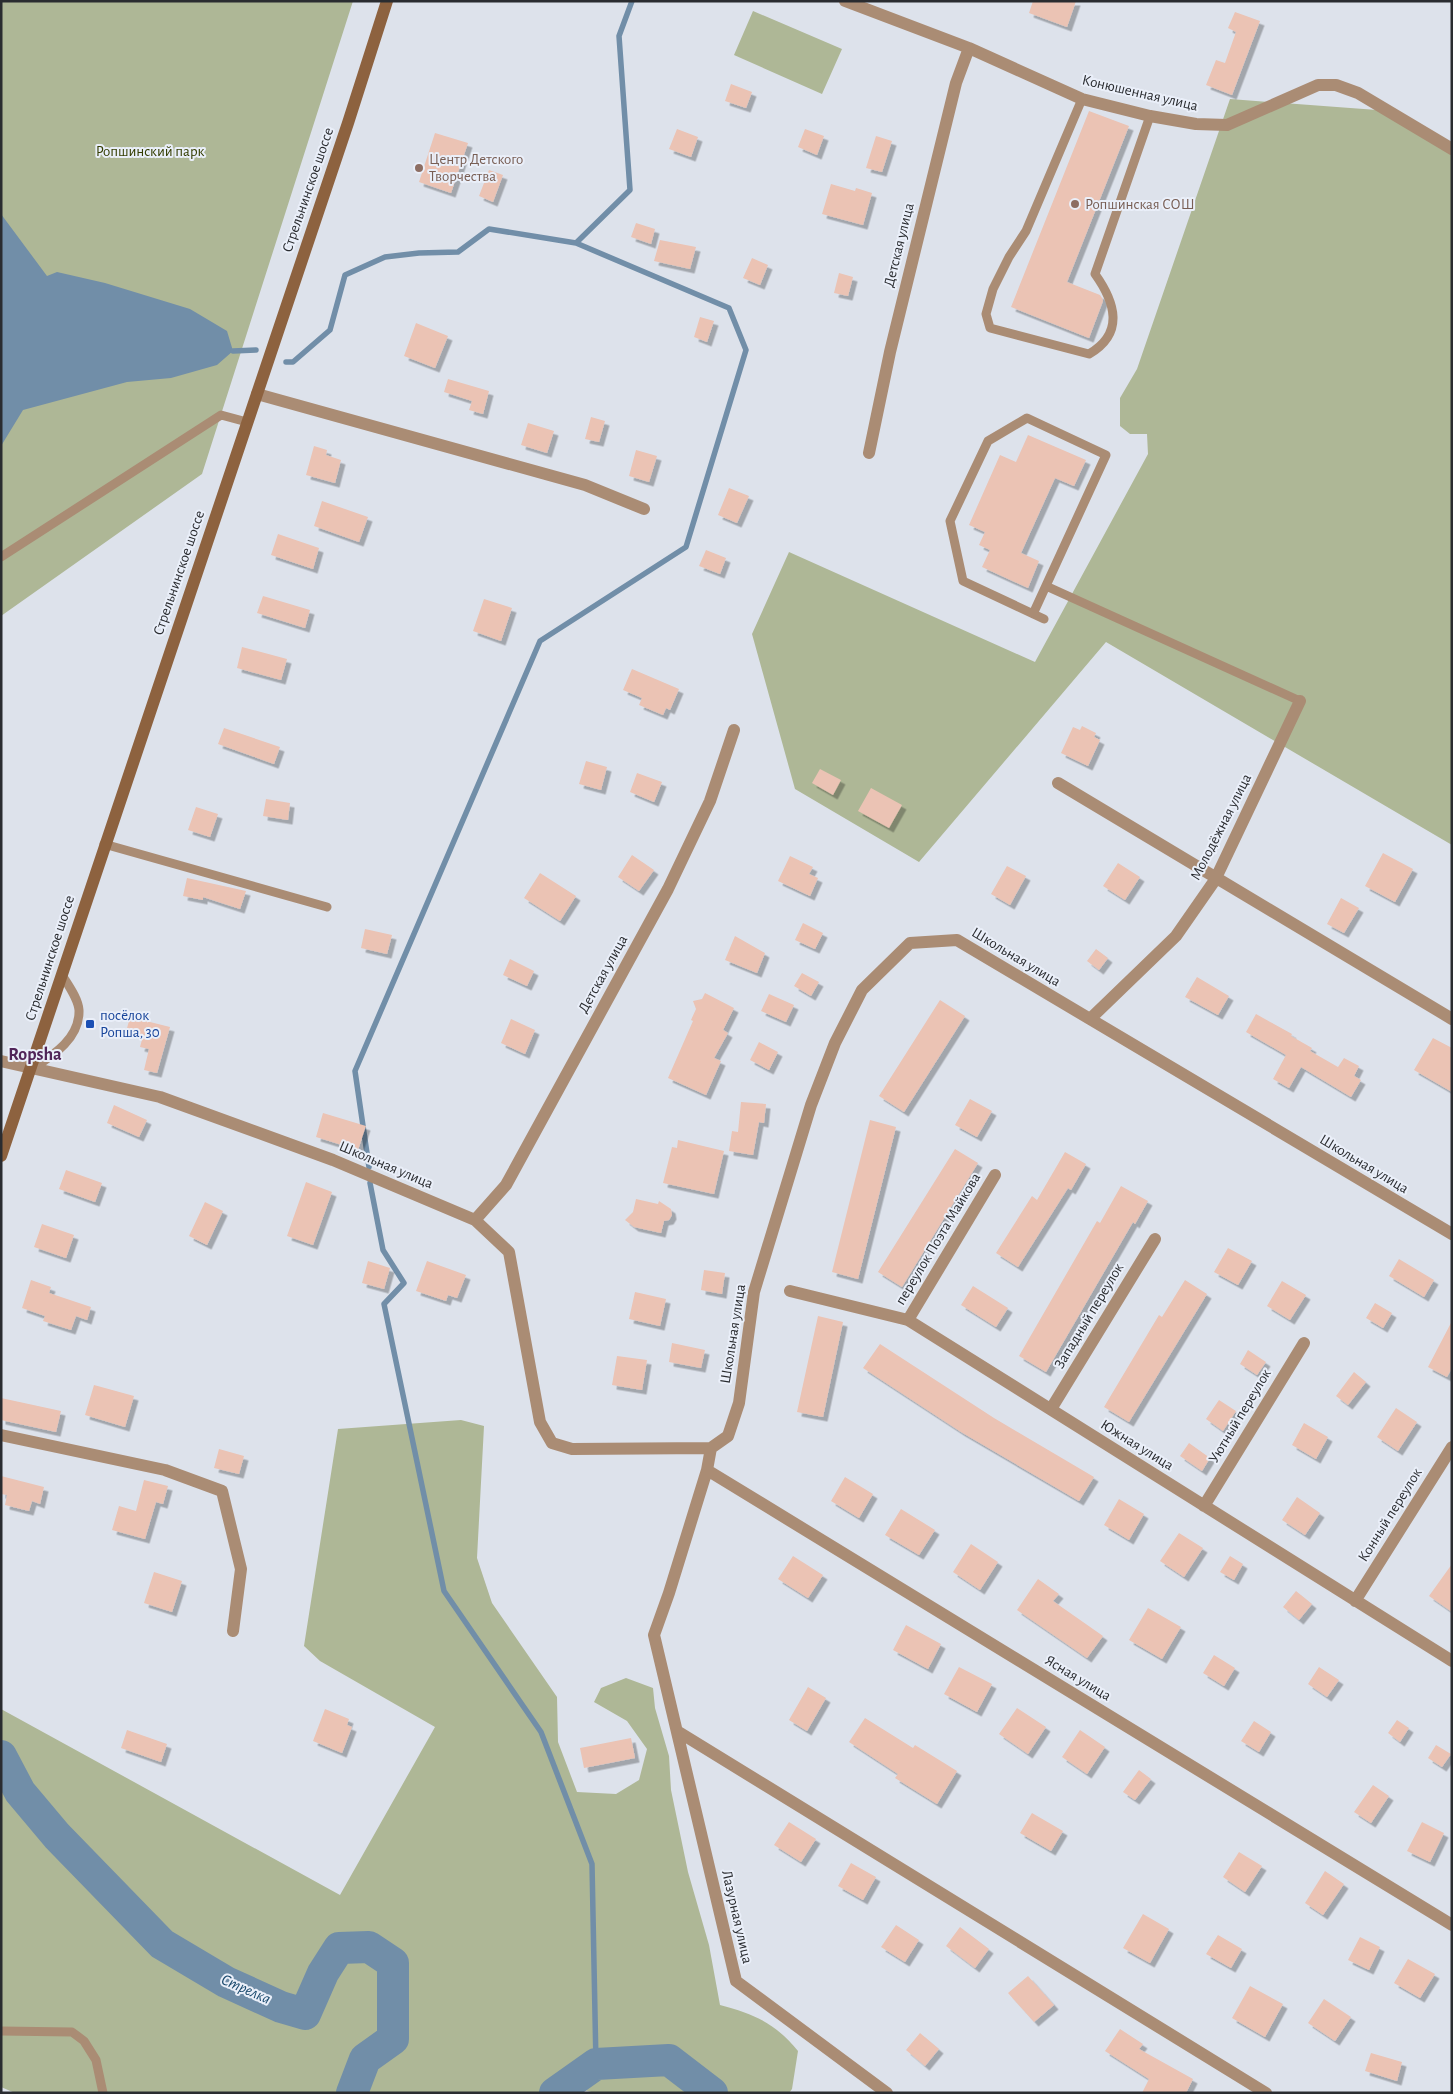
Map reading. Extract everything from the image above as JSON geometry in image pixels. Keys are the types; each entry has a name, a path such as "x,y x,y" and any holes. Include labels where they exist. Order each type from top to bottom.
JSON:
{"main road":[{"name":"Стрельнинское шоссе","path":"1,1156 387,1"}],"street":[{"name":"Конюшенная улица","path":"845,1 969,48 1082,99 1150,116 1196,124 1227,125 1318,85 1336,85 1358,93 1452,149"},
{"name":"Детская улица","path":"869,453 890,352 956,83 969,48"},
{"path":"256,394 585,485 644,509"},
{"name":"Молодёжная улица","path":"1090,1019 1176,936 1215,880 1300,702"},
{"name":"Детская улица","path":"475,1220 506,1184 668,889 710,801 734,730"},
{"path":"1058,783 1215,880 1240,891 1452,1019"},
{"name":"Школьная улица","path":"1,1061 160,1097 333,1160 475,1220 508,1252 540,1422 552,1443 572,1449 711,1448 728,1436 739,1403 754,1292 811,1105 835,1044 862,990 910,943 956,940 1452,1234"},
{"name":"переулок Поэта Майкова","path":"908,1320 995,1175"},
{"name":"Западный переулок","path":"1051,1410 1155,1239"},
{"name":"Южная улица","path":"790,1291 908,1320 1452,1661"},
{"name":"Уютный переулок","path":"1204,1506 1304,1343"},
{"path":"1,1435 165,1470 222,1491 241,1569 233,1631"},
{"name":"Конный переулок","path":"1355,1601 1452,1447"},
{"path":"707,1470 711,1448"},
{"name":"Лазурная улица","path":"707,1470 654,1635 736,1981 888,2093"},
{"name":"Ясная улица","path":"707,1470 1452,1925"},
{"path":"677,1733 1266,2093"}],"lane":[{"path":"1082,99 1026,231 1009,257 994,289 986,314 990,328 1089,354 1102,347 1114,316 1112,303 1095,274 1150,116"},
{"path":"1,557 221,415 247,422"},
{"path":"1033,614 1106,455 1027,418 988,441 950,521 963,581 1033,614 1044,619"},
{"path":"1046,586 1300,702"},
{"path":"104,844 328,907"},
{"path":"31,1069 64,1046 76,1022 79,1010 72,991 62,975"},
{"path":"1,2031 72,2032 84,2041 96,2060 103,2093"}],"green space":[{"name":"Ропшинский парк","path":"1,1 353,1 202,474 1,616"},
{"path":"753,11 842,49 822,94 734,55"},
{"path":"1230,99 1377,110 1452,149 1452,845 1106,642 919,862 795,789 752,634 789,552 1035,662 1148,454 1147,434 1130,434 1120,426 1120,398 1137,369"},
{"path":"461,1420 484,1426 477,1558 492,1603 557,1697 558,1742 577,1792 616,1794 639,1780 647,1749 627,1721 594,1702 601,1688 626,1678 653,1688 655,1708 669,1756 671,1790 688,1872 709,1945 720,2005 754,2016 763,2021 781,2033 798,2051 792,2089 789,2093 595,2093 584,2090 582,2093 15,2093 1,2087 1,1709 340,1895 435,1727 320,1661 304,1646 338,1429"}],"water":[{"path":"1,214 47,276 57,272 105,283 190,309 227,331 233,351 217,365 171,378 127,382 23,410 1,446"}],"building":[{"path":"1033,1 1076,1 1067,27 1029,13"},
{"path":"1235,12 1260,21 1232,95 1206,85 1216,60 1225,63 1236,32 1228,28"},
{"path":"731,84 752,92 746,108 725,101"},
{"name":"Ропшинская СОШ","path":"1089,111 1129,126 1067,282 1100,295 1102,298 1103,301 1089,338 1011,307"},
{"path":"677,129 698,137 691,157 669,149"},
{"path":"805,129 824,136 817,155 798,147"},
{"path":"435,133 468,143 451,193 419,182"},
{"path":"876,136 892,141 882,172 866,168"},
{"path":"489,170 503,175 493,202 479,196"},
{"path":"831,184 855,191 856,188 872,193 863,225 822,214"},
{"path":"636,223 655,229 651,244 631,237"},
{"path":"660,240 696,247 690,269 654,261"},
{"path":"752,258 768,265 760,285 743,278"},
{"path":"839,273 853,277 848,296 834,293"},
{"path":"700,317 714,321 707,342 694,337"},
{"path":"416,323 448,336 435,368 404,356"},
{"path":"448,379 489,391 483,414 469,410 472,401 444,392"},
{"path":"591,417 605,421 599,442 585,439"},
{"path":"528,423 554,431 547,453 521,445"},
{"path":"1028,435 1086,460 1074,486 1055,478 1021,553 1039,561 1028,588 982,567 990,550 979,545 985,532 969,525 1000,455 1016,462"},
{"path":"314,446 327,450 326,455 341,460 335,483 306,475"},
{"path":"636,450 657,456 649,482 629,476"},
{"path":"729,488 749,496 737,523 718,515"},
{"path":"322,501 368,517 359,542 314,526"},
{"path":"278,534 319,548 313,569 271,555"},
{"path":"706,550 726,558 720,574 699,566"},
{"path":"263,596 310,610 305,628 257,613"},
{"path":"484,599 512,608 501,641 473,631"},
{"path":"242,647 287,659 281,680 237,668"},
{"path":"632,669 679,689 670,710 666,708 663,715 639,705 642,698 623,690"},
{"path":"1082,726 1096,733 1094,737 1100,740 1088,766 1061,753 1073,727 1080,730"},
{"path":"224,728 280,747 274,764 218,744"},
{"path":"586,761 607,767 601,790 579,784"},
{"path":"820,769 841,780 833,795 812,783"},
{"path":"637,773 662,782 654,802 630,792"},
{"path":"871,788 902,805 889,828 858,811"},
{"path":"266,799 290,803 288,820 263,816"},
{"path":"196,807 218,814 210,837 188,830"},
{"path":"1383,853 1413,869 1395,902 1365,886"},
{"path":"632,855 654,870 639,891 618,877"},
{"path":"790,856 813,867 809,874 818,878 810,896 778,881"},
{"path":"1118,863 1140,877 1125,900 1103,886"},
{"path":"1007,866 1026,876 1010,905 991,894"},
{"path":"540,873 576,896 560,921 524,898"},
{"path":"187,878 246,891 240,909 203,897 203,900 183,896"},
{"path":"1341,898 1359,908 1344,933 1327,924"},
{"path":"803,923 823,933 815,949 795,940"},
{"path":"365,929 392,935 387,954 361,948"},
{"path":"735,936 765,953 757,973 725,960"},
{"path":"1096,949 1108,958 1099,970 1087,961"},
{"path":"510,959 534,971 527,986 503,975"},
{"path":"802,973 819,982 811,996 794,986"},
{"path":"1197,977 1229,996 1218,1015 1185,997"},
{"path":"705,993 734,1008 723,1030 728,1033 714,1058 721,1061 706,1095 668,1078 693,1021 691,1020 696,1009 693,1001 702,999"},
{"path":"769,994 794,1005 786,1022 761,1011"},
{"path":"940,1000 965,1016 904,1112 879,1096"},
{"path":"1256,1014 1292,1034 1291,1036 1312,1048 1310,1051 1338,1067 1344,1058 1359,1066 1354,1076 1361,1080 1351,1097 1301,1067 1289,1088 1273,1079 1286,1055 1246,1032"},
{"path":"130,1017 170,1027 157,1073 144,1070 149,1049 140,1047 143,1036 126,1032"},
{"path":"511,1019 535,1030 525,1054 501,1043"},
{"path":"1433,1038 1452,1048 1452,1092 1414,1070"},
{"path":"759,1042 778,1052 769,1070 750,1060"},
{"path":"970,1099 992,1111 977,1137 955,1125"},
{"path":"741,1102 766,1104 764,1123 759,1122 753,1155 729,1151 732,1131 738,1132"},
{"path":"114,1105 147,1120 139,1137 107,1123"},
{"path":"323,1113 366,1126 358,1150 316,1137"},
{"path":"870,1120 896,1127 858,1279 832,1272"},
{"path":"678,1140 724,1151 714,1194 663,1183 672,1147 677,1148"},
{"path":"955,1149 978,1163 902,1287 878,1272"},
{"path":"1065,1152 1086,1164 1071,1190 1068,1188 1018,1267 996,1253 1032,1196 1037,1200"},
{"path":"66,1170 102,1183 95,1202 59,1189"},
{"path":"306,1182 332,1192 313,1245 287,1236"},
{"path":"1121,1186 1148,1201 1135,1224 1133,1222 1046,1372 1019,1356 1097,1221 1100,1223"},
{"path":"636,1199 658,1204 659,1201 671,1209 672,1215 669,1220 664,1221 661,1233 634,1227 625,1220 633,1212"},
{"path":"205,1202 223,1211 207,1245 189,1236"},
{"path":"42,1224 74,1235 66,1258 34,1247"},
{"path":"1228,1248 1252,1261 1238,1285 1214,1272"},
{"path":"1399,1259 1434,1280 1424,1297 1389,1276"},
{"path":"368,1261 390,1268 384,1289 362,1283"},
{"path":"427,1261 466,1275 457,1298 448,1295 446,1301 416,1291"},
{"path":"704,1270 725,1273 722,1294 701,1290"},
{"path":"31,1280 51,1287 49,1293 91,1307 87,1320 76,1316 71,1330 43,1321 45,1316 22,1308"},
{"path":"1185,1280 1207,1294 1129,1422 1104,1407 1159,1315 1162,1317"},
{"path":"1282,1281 1306,1295 1290,1320 1267,1306"},
{"path":"973,1286 1008,1308 996,1327 961,1305"},
{"path":"635,1292 666,1299 660,1326 629,1319"},
{"path":"1375,1303 1392,1313 1383,1328 1366,1318"},
{"path":"818,1316 843,1322 823,1417 797,1412"},
{"path":"1452,1321 1452,1368 1447,1377 1428,1367"},
{"path":"672,1343 705,1350 701,1368 669,1362"},
{"path":"880,1344 994,1418 1094,1477 1079,1501 961,1432 863,1368"},
{"path":"1248,1350 1266,1362 1257,1375 1240,1364"},
{"path":"617,1356 647,1360 642,1390 612,1385"},
{"path":"1354,1372 1366,1382 1348,1405 1336,1396"},
{"path":"94,1385 134,1396 125,1427 85,1415"},
{"path":"1,1398 61,1411 56,1432 1,1420"},
{"path":"1219,1400 1236,1411 1223,1431 1206,1419"},
{"path":"1396,1408 1417,1422 1398,1451 1377,1437"},
{"path":"1304,1423 1328,1437 1316,1459 1292,1445"},
{"path":"1189,1443 1210,1458 1202,1471 1180,1456"},
{"path":"219,1449 244,1456 239,1474 214,1468"},
{"path":"1,1476 44,1487 40,1504 32,1501 29,1511 5,1505 7,1495 1,1494"},
{"path":"845,1477 873,1494 859,1518 831,1501"},
{"path":"144,1480 168,1486 163,1504 156,1502 145,1539 112,1530 119,1506 136,1511"},
{"path":"1297,1497 1320,1513 1305,1535 1282,1520"},
{"path":"1119,1499 1144,1514 1129,1540 1104,1525"},
{"path":"901,1509 935,1530 919,1555 885,1535"},
{"path":"1179,1533 1203,1548 1184,1577 1160,1561"},
{"path":"971,1544 998,1562 980,1590 953,1572"},
{"path":"793,1556 823,1575 808,1598 778,1579"},
{"path":"1230,1556 1243,1564 1234,1580 1220,1572"},
{"path":"1452,1564 1452,1612 1429,1596"},
{"path":"154,1572 182,1581 172,1612 144,1603"},
{"path":"1038,1579 1059,1594 1053,1601 1103,1636 1087,1658 1017,1610"},
{"path":"1296,1591 1312,1604 1299,1620 1283,1607"},
{"path":"1148,1608 1181,1627 1162,1659 1129,1640"},
{"path":"906,1625 941,1644 928,1669 893,1650"},
{"path":"1214,1655 1235,1668 1224,1686 1203,1673"},
{"path":"959,1667 992,1684 977,1712 944,1694"},
{"path":"1319,1667 1339,1680 1327,1697 1308,1684"},
{"path":"808,1687 826,1698 807,1731 789,1720"},
{"path":"1017,1708 1046,1727 1028,1754 999,1734"},
{"path":"325,1709 349,1719 347,1725 352,1727 342,1753 313,1741"},
{"path":"865,1718 913,1748 915,1745 957,1771 937,1804 895,1778 898,1774 849,1742"},
{"path":"1397,1720 1409,1728 1400,1742 1388,1733"},
{"path":"1254,1721 1271,1732 1259,1752 1241,1741"},
{"path":"127,1730 167,1744 161,1762 121,1748"},
{"path":"1080,1730 1105,1747 1087,1774 1062,1757"},
{"path":"631,1738 635,1758 584,1768 580,1748"},
{"path":"1436,1745 1451,1754 1442,1767 1428,1758"},
{"path":"1139,1770 1151,1779 1135,1800 1123,1792"},
{"path":"1373,1785 1389,1796 1371,1823 1354,1812"},
{"path":"1032,1813 1063,1831 1051,1851 1020,1833"},
{"path":"789,1822 816,1839 801,1862 774,1845"},
{"path":"1422,1822 1444,1833 1430,1862 1407,1851"},
{"path":"1239,1852 1262,1866 1245,1892 1223,1877"},
{"path":"851,1863 876,1877 863,1900 838,1886"},
{"path":"1325,1871 1344,1884 1323,1915 1305,1903"},
{"path":"1143,1914 1169,1929 1150,1963 1123,1948"},
{"path":"896,1925 919,1940 905,1962 881,1947"},
{"path":"960,1927 989,1949 975,1968 946,1946"},
{"path":"1218,1935 1242,1949 1231,1968 1206,1954"},
{"path":"1360,1937 1380,1947 1369,1970 1348,1960"},
{"path":"1408,1959 1435,1974 1420,1998 1394,1983"},
{"path":"1028,1976 1054,2005 1034,2022 1008,1993"},
{"path":"1250,1986 1283,2004 1265,2037 1232,2018"},
{"path":"1324,1999 1351,2017 1335,2041 1308,2023"},
{"path":"1120,2029 1143,2044 1139,2049 1193,2079 1186,2093 1142,2093 1149,2079 1105,2051"},
{"path":"920,2033 939,2049 925,2066 906,2050"},
{"path":"1371,2053 1402,2062 1397,2081 1365,2071"}],"waterway":[{"path":"369,1167 355,1071 540,641 686,547 746,350 729,308 576,243 630,190 619,36 632,1"},
{"path":"286,362 293,362 330,330 345,275 385,257 419,253 458,252 489,229 576,243"},
{"path":"233,351 256,350"},
{"path":"370,1183 383,1250 404,1283 384,1304 444,1591 541,1732 592,1864 596,2064"},
{"name":"Стрелка","path":"1,1756 20,1792 57,1836 162,1944 226,1982 281,2007 305,2014 323,1973 339,1948 369,1947 393,1963 393,2039 365,2059 352,2093"},
{"name":"Стрелка","path":"555,2093 596,2064 669,2060 712,2093"}],"place":[{"name":"Центр Детского Творчества","path":"419,168"},
{"name":"Ропшинская СОШ","path":"1075,204"},
{"name":"посёлок Ропша, 30","path":"90,1024"}],"district":[{"name":"Ropsha","path":"35,1055"}]}
